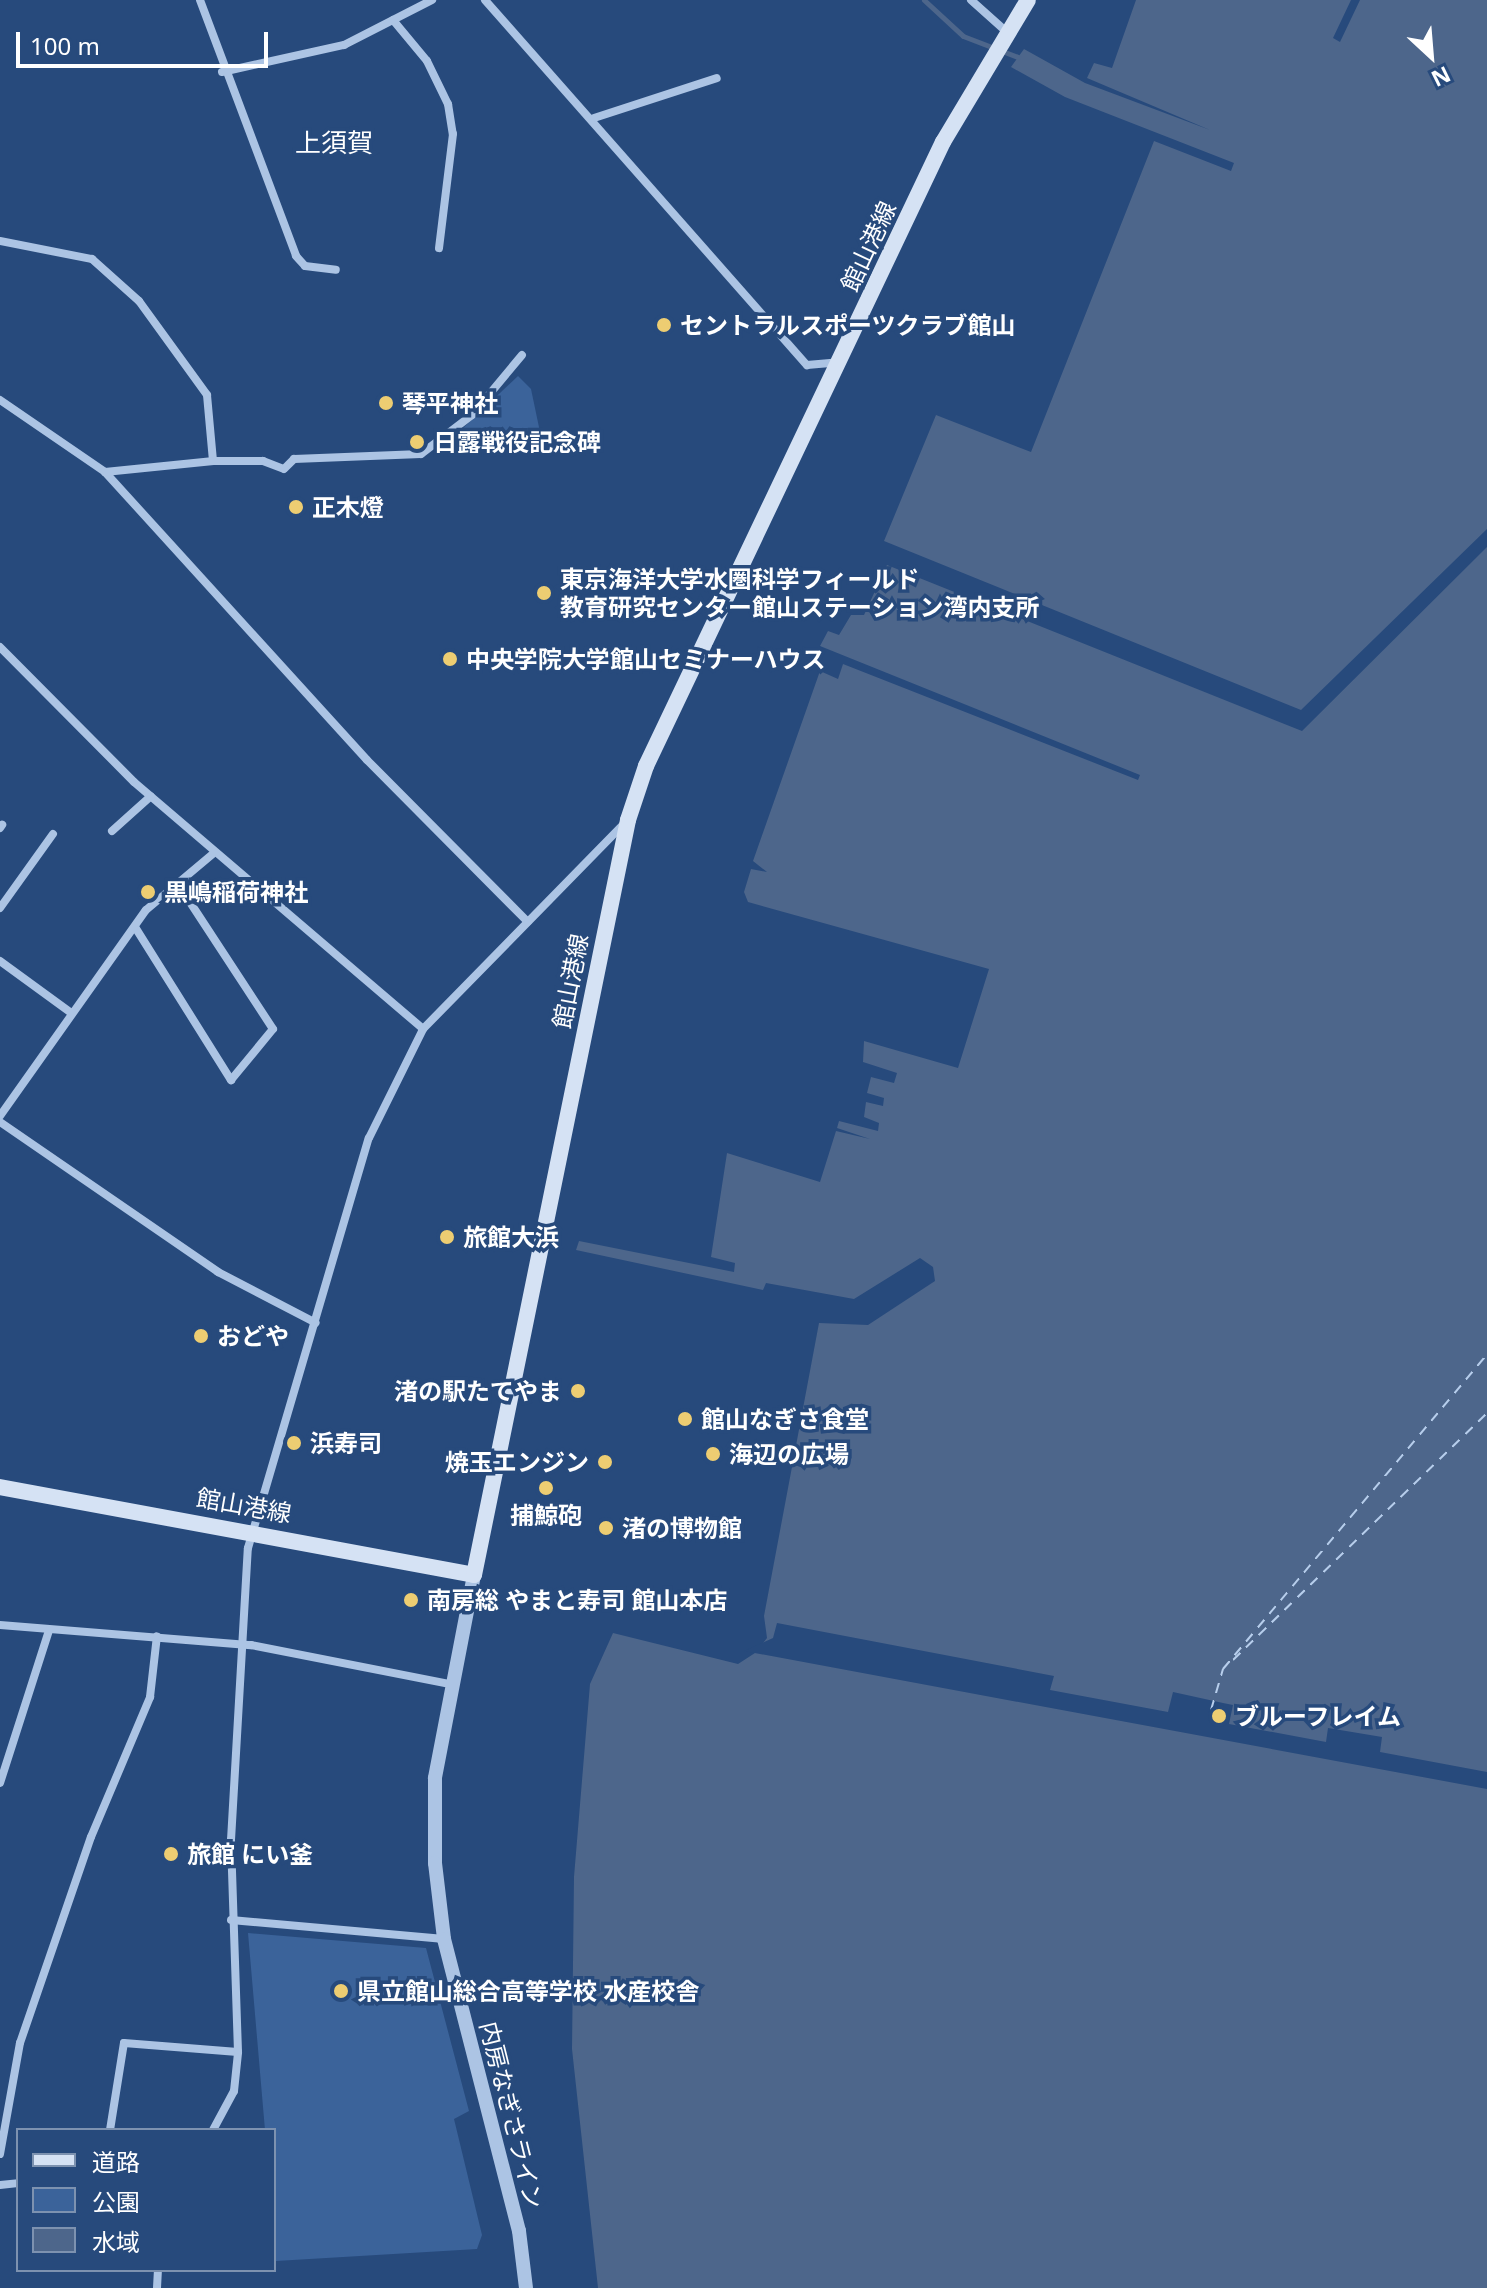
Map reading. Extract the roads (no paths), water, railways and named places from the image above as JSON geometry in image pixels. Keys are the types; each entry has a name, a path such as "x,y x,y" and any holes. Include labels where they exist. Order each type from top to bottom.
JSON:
{"main road":[{"name":"館山港線","path":"0,1487 254,1530 474,1575 628,820 734,574 840,362 943,142 1028,0"}],"street":[{"path":"200,0 222,72 296,256 305,266 336,270"},
{"path":"222,72 344,45 432,0"},
{"path":"485,0 594,118 807,365 840,362"},
{"path":"971,0 1008,36"},
{"path":"393,20 427,61 448,104 453,134 439,248"},
{"path":"594,118 717,78"},
{"path":"0,241 92,259 139,301 207,395 213,461"},
{"path":"105,472 213,461 263,461 284,469 294,459 421,454 472,415 522,355"},
{"path":"0,400 105,472 367,760 528,922"},
{"path":"0,647 151,796 214,853 423,1029"},
{"path":"112,831 151,796"},
{"path":"214,2128 234,2091 238,2052 231,1920 238,1646 254,1530 369,1138 423,1029 628,820"},
{"path":"0,908 53,834"},
{"path":"214,853 135,927 70,1012 0,1119 218,1272 316,1323"},
{"path":"135,927 231,1080 273,1029 180,887"},
{"path":"0,961 70,1012"},
{"name":"内房なぎさライン","path":"474,1575 450,1684 434,1813 444,1939 519,2231 526,2288"},
{"path":"0,1625 157,1636 238,1646 450,1684"},
{"path":"0,1783 49,1630"},
{"path":"0,2154 20,2043 91,1837 150,1697 157,1636"},
{"path":"231,1920 444,1939"},
{"path":"110,2128 124,2043 238,2052"}],"water":[{"path":"1136,0 1351,0 1333,38 1340,42 1360,0 1487,0 1487,529 1301,710 884,541 936,415 1031,452 1154,141 1231,171 1234,163 1065,97 1011,67 1024,49 1085,83 1210,130 1087,78 1094,63 1112,68"},
{"path":"1487,547 1487,2288 598,2288 572,2049 574,1877 590,1684 613,1633 738,1664 755,1653 767,1638 764,1616 819,1323 868,1325 935,1281 933,1267 920,1258 854,1299 766,1283 763,1290 576,1250 579,1241 734,1272 735,1263 711,1257 727,1153 820,1182 836,1131 870,1139 837,1128 839,1121 878,1131 879,1123 864,1117 866,1102 883,1106 884,1098 867,1093 871,1077 894,1083 897,1073 863,1062 864,1041 958,1068 989,969 748,902 744,892 751,869 767,872 753,861 820,671 838,679 843,664 1138,780 1140,775 820,646 828,631 839,635 851,615 864,615 887,565 1302,731"}],"waterway":[{"path":"924,0 963,36 1018,57"}],"place":[{"name":"セントラルスポーツクラブ館山","path":"664,325"},
{"name":"琴平神社","path":"386,403"},
{"name":"日露戦役記念碑","path":"417,442"},
{"name":"正木燈","path":"296,507"},
{"name":"東京海洋大学水圏科学フィールド 教育研究センター館山ステーション湾内支所","path":"544,593"},
{"name":"中央学院大学館山セミナーハウス","path":"450,659"},
{"name":"黒嶋稲荷神社","path":"148,892"},
{"name":"旅館大浜","path":"447,1237"},
{"name":"おどや","path":"201,1336"},
{"name":"渚の駅たてやま","path":"578,1391"},
{"name":"館山なぎさ食堂","path":"685,1419"},
{"name":"浜寿司","path":"294,1443"},
{"name":"海辺の広場","path":"713,1454"},
{"name":"焼玉エンジン","path":"605,1462"},
{"name":"捕鯨砲","path":"546,1488"},
{"name":"渚の博物館","path":"606,1528"},
{"name":"南房総 やまと寿司 館山本店","path":"411,1600"},
{"name":"ブルーフレイム","path":"1219,1716"},
{"name":"旅館 にい釜","path":"171,1854"},
{"name":"県立館山総合高等学校 水産校舎","path":"341,1991"}],"district":[{"name":"上須賀","path":"334,143"}]}
